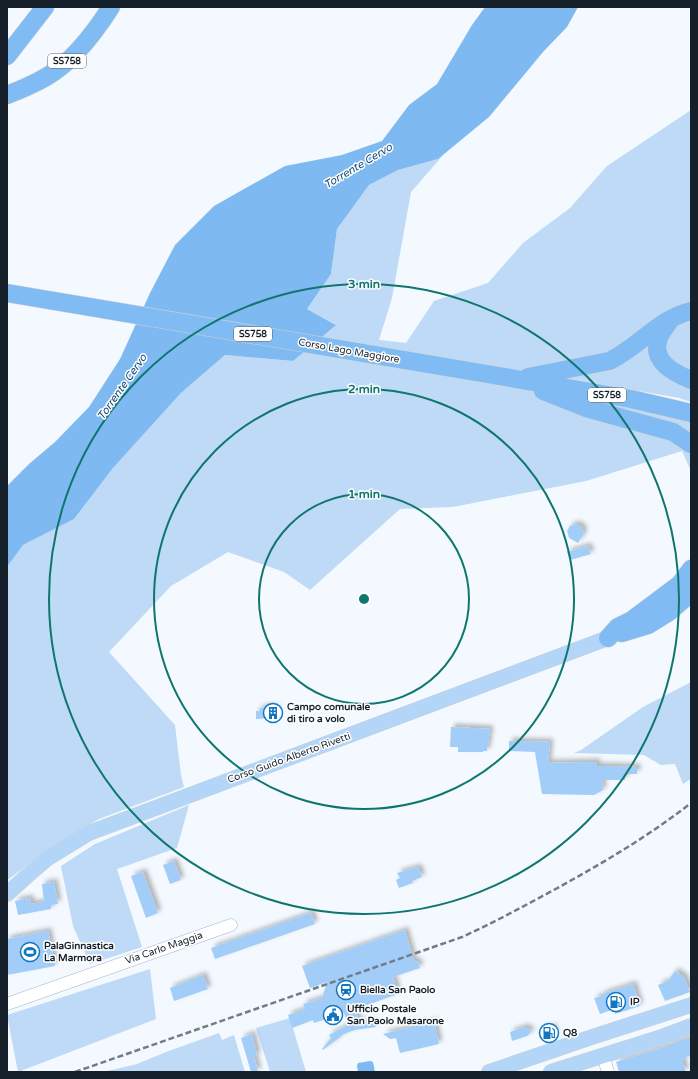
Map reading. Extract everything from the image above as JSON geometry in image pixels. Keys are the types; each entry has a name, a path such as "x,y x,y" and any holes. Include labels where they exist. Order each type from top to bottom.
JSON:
{"highway":[{"path":"7,42 33,7"},
{"path":"7,56 45,7"},
{"name":"SS758","path":"7,95 47,76 74,56 112,7"},
{"name":"Corso Lago Maggiore","path":"7,293 632,399 691,413"},
{"path":"512,378 549,374 609,361 620,356 670,320 691,311"},
{"path":"670,320 659,338 657,348 659,356 665,366 675,374 691,380"},
{"path":"512,378 548,394 586,408 673,432 691,444"},
{"path":"608,638 618,627 632,620 680,584 691,569"},
{"path":"608,638 648,625 669,612 691,593"},
{"path":"608,638 621,643 644,636 669,625 691,610"}],"main road":[{"name":"Corso Guido Alberto Rivetti","path":"7,894 48,858 89,833 608,638"},
{"path":"492,1071 691,1004"},
{"path":"551,1072 691,1026"}],"street":[{"name":"Via Carlo Maggia","path":"7,1004 231,925"},
{"path":"603,1056 608,1072"}],"shaded area":[{"path":"691,110 691,402 679,398 531,372 564,388 691,413 691,471 682,451 586,481 453,507 400,509 310,590 284,572 228,552 171,586 109,652 175,725 181,775 184,787 99,819 50,848 7,879 7,567 23,545 74,519 113,468 181,393 225,355 293,361 335,324 307,309 331,274 337,229 369,185 398,170 438,159 444,154 411,192 392,298 379,340 406,343 434,301 488,283 523,243 570,208 607,166"},
{"path":"691,682 691,779 683,784 675,764 661,765 644,755 574,753 581,750 643,707"},
{"path":"189,805 177,848 117,869 142,947 90,964 73,926 61,866 95,844"},
{"path":"150,969 156,1019 18,1072 7,1015"},
{"path":"290,1018 306,1072 270,1072 256,1028"},
{"path":"219,1033 222,1040 234,1035 245,1072 103,1072 137,1064"}],"water":[{"name":"Torrente Cervo","path":"485,7 578,7 567,27 543,52 489,117 438,159 398,170 369,185 337,229 331,274 307,309 336,325 293,361 225,355 181,393 113,468 74,519 23,545 7,567 7,486 29,464 55,442 89,407 120,359 150,293 175,245 214,206 285,166 342,155 382,141 409,105 437,84 472,25"},
{"path":"373,1062 375,1072 358,1072 358,1063"}],"building":[{"path":"576,524 582,527 584,533 578,543 569,538 567,531 570,526"},
{"path":"588,546 591,554 570,560 567,552"},
{"name":"Campo comunale di tiro a volo","path":"272,707 272,709 276,709 278,715 271,716 271,718 256,719 256,711 260,711 260,708"},
{"path":"451,727 490,729 487,751 458,752 458,747 450,747"},
{"path":"509,741 550,742 548,763 597,762 597,766 637,767 637,774 625,774 625,780 602,780 603,790 594,795 542,794 535,752 509,751"},
{"path":"174,861 181,880 170,884 163,865"},
{"path":"418,867 422,877 412,881 413,883 399,888 396,880 400,878 397,873"},
{"path":"143,872 158,913 146,918 131,876"},
{"path":"54,882 58,904 51,905 51,909 18,915 15,901 30,898 31,904 44,902 42,884"},
{"path":"311,913 315,924 215,959 211,948"},
{"path":"405,930 414,962 418,961 420,968 393,977 398,994 359,1008 356,1011 359,1023 375,1022 376,1027 355,1030 344,1034 323,1050 322,1049 331,1038 329,1035 348,1025 344,1013 314,1023 313,1020 292,1028 288,1015 305,1009 303,1004 322,998 327,982 310,988 302,966"},
{"name":"PalaGinnastica La Marmora","path":"48,931 55,966 7,975 7,939"},
{"path":"675,971 684,977 690,992 665,1001 658,985 668,981"},
{"path":"203,975 208,989 174,1001 170,988"},
{"path":"633,984 640,1006 615,1014 614,1009 600,1014 594,998"},
{"path":"434,1021 439,1044 400,1053 396,1038 390,1039 383,1034"},
{"path":"524,1027 532,1031 527,1036 512,1041 510,1032"},
{"path":"553,1027 555,1035 545,1038 543,1030"},
{"path":"252,1034 257,1055 254,1056 258,1072 251,1072 241,1038"},
{"path":"688,1038 691,1047 691,1055 682,1060 686,1072 619,1072 616,1062"}],"railway":[{"path":"75,1072 462,937 519,909 606,861 657,828 691,803"}],"place":[{"name":"Campo comunale di tiro a volo","path":"273,713"},
{"name":"PalaGinnastica La Marmora","path":"30,952"},
{"name":"Biella San Paolo","path":"346,990"},
{"name":"IP","path":"616,1002"},
{"name":"Ufficio Postale San Paolo Masarone","path":"333,1015"},
{"name":"Q8","path":"549,1033"}]}
